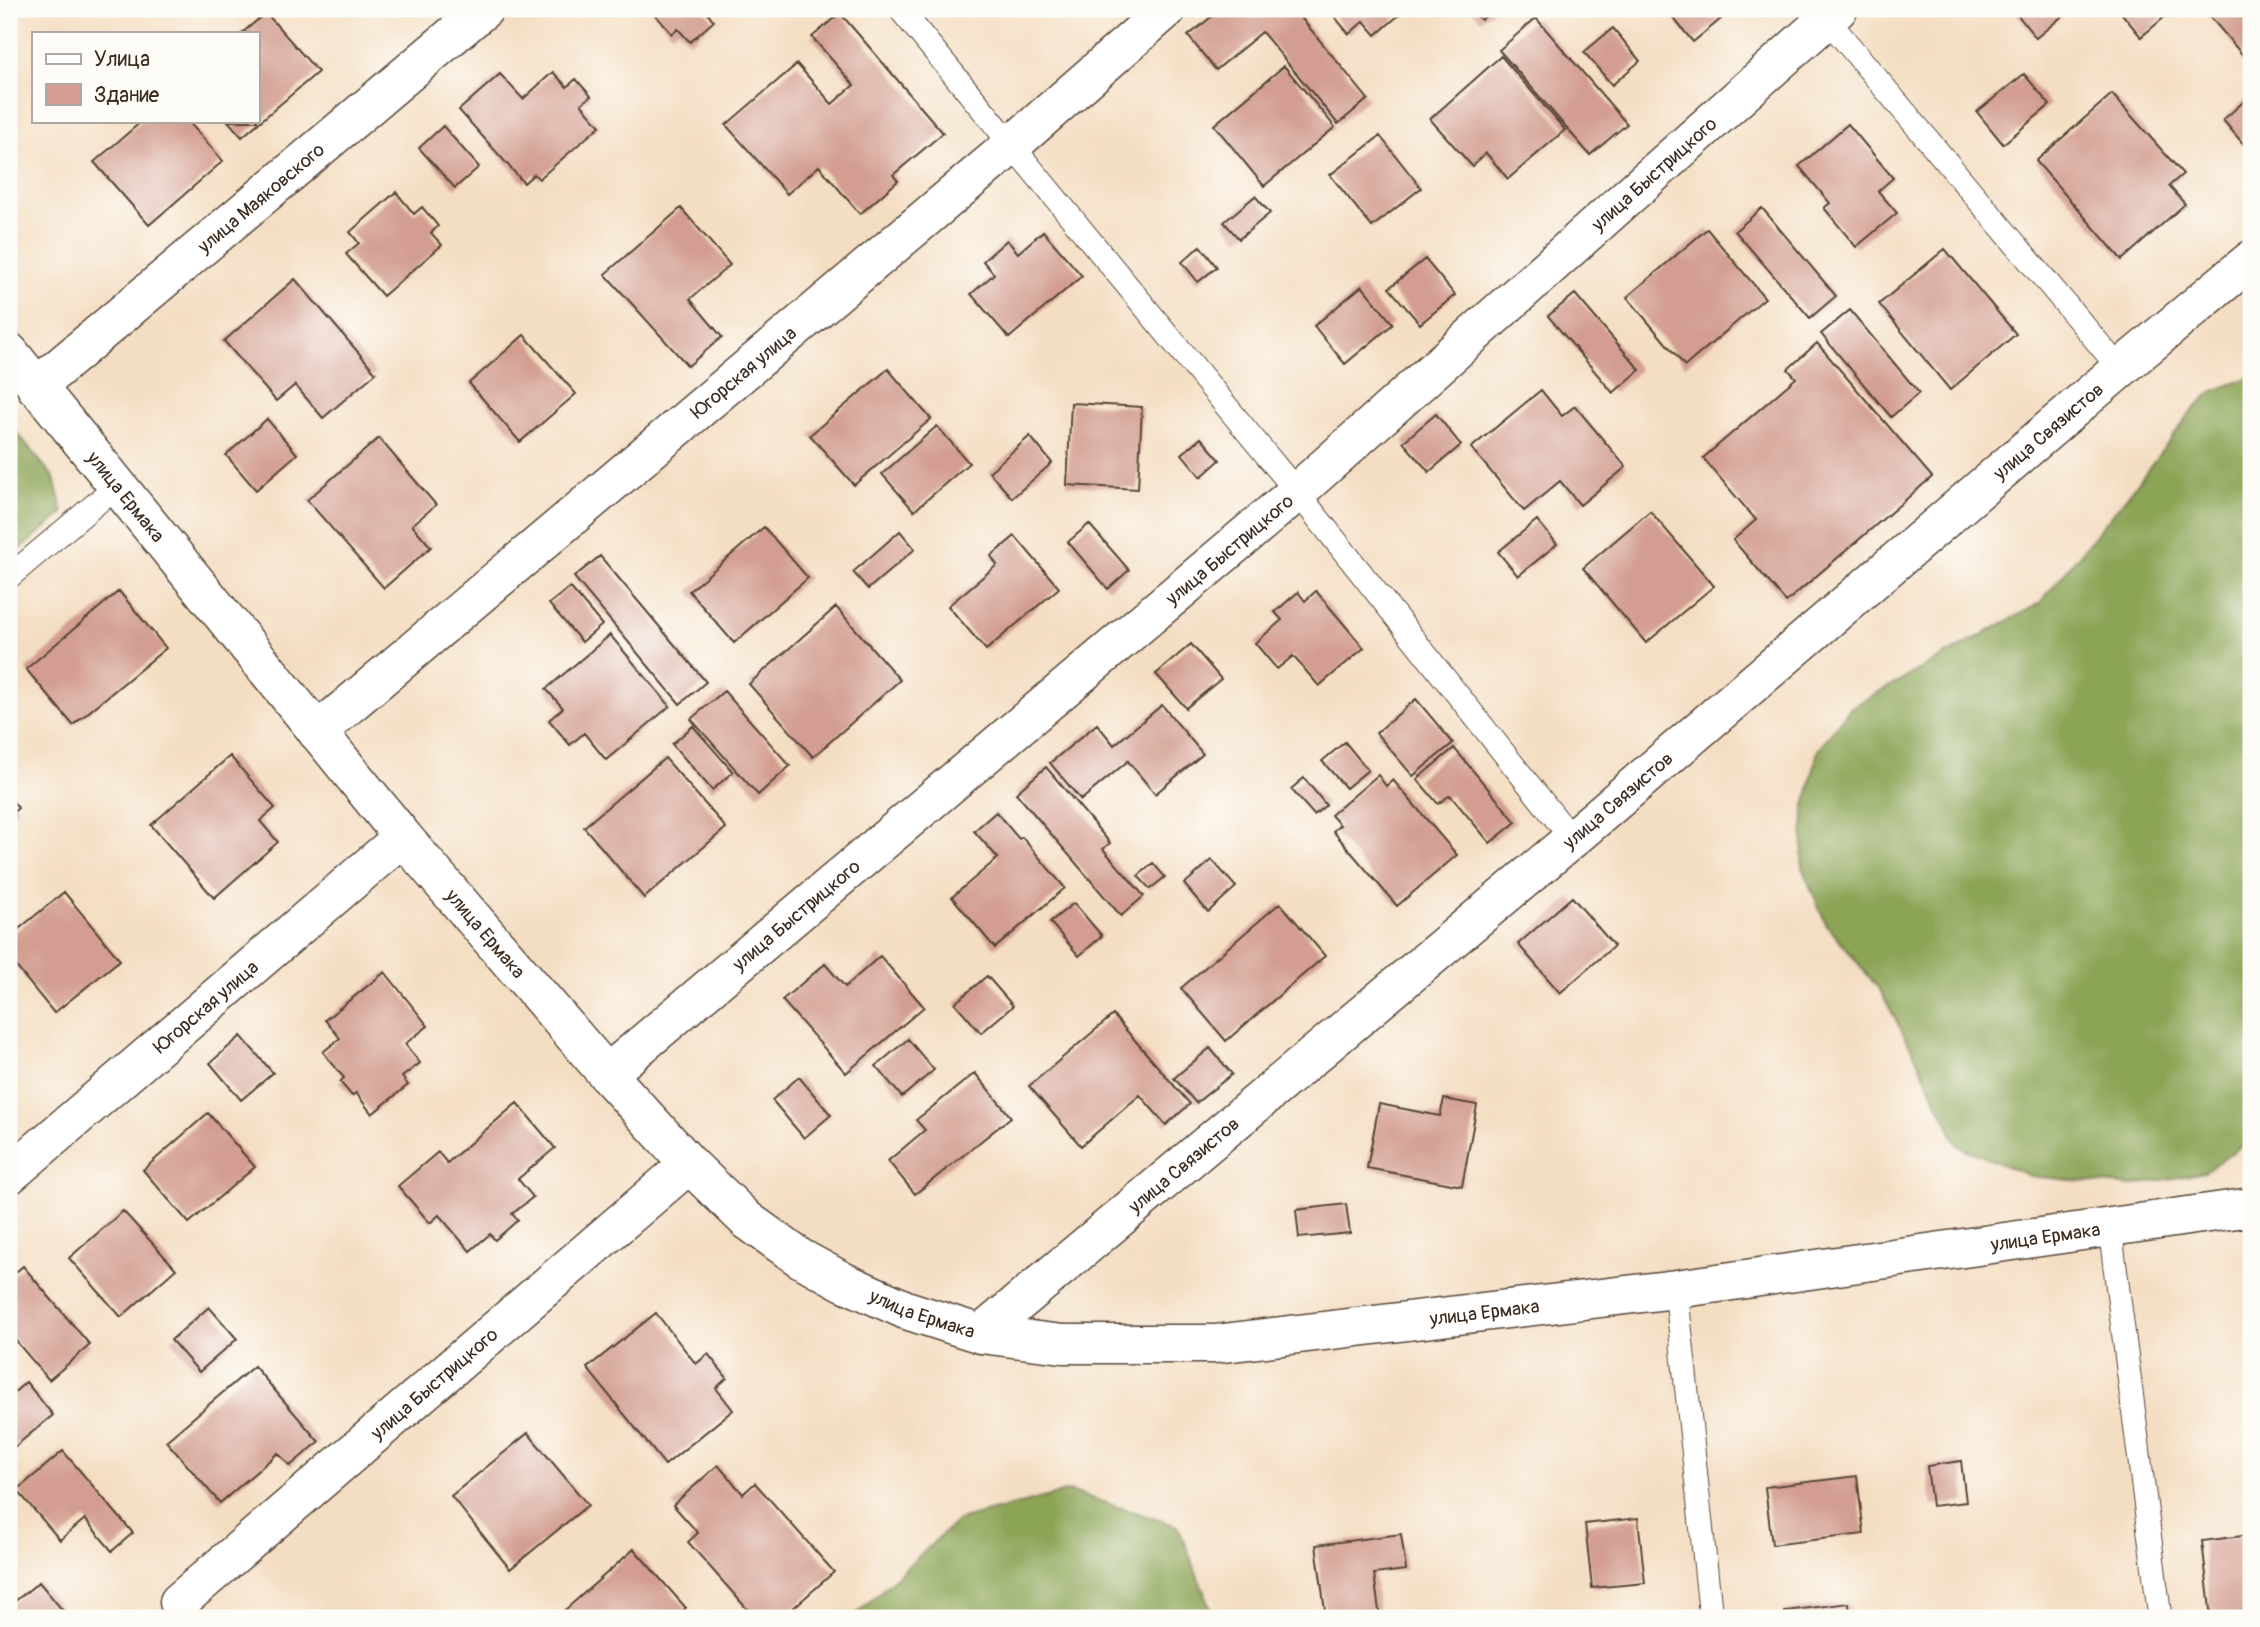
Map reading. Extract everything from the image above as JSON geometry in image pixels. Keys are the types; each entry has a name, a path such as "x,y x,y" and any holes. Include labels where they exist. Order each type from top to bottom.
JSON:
{"street":[{"name":"улица Маяковского","path":"36,387 484,9"},
{"name":"Югорская улица","path":"317,732 1012,145 1167,9"},
{"name":"улица Быстрицкого","path":"607,1074 1297,492 1828,12"},
{"name":"улица Связистов","path":"981,1334 1572,839 2251,260"},
{"name":"улица Ермака","path":"9,352 403,837 607,1074 689,1164 747,1220 800,1258 844,1282 906,1310 981,1334 1063,1344 1215,1344 1676,1289 2251,1207"},
{"name":"Югорская улица","path":"9,1175 403,837"},
{"name":"улица Быстрицкого","path":"180,1602 689,1164"}],"lane":[{"path":"900,9 1297,492 1572,839"},
{"path":"1828,12 2120,369"},
{"path":"9,577 117,486"},
{"path":"2110,1228 2160,1618"},
{"path":"1676,1289 1711,1618"}],"green space":[{"path":"2251,377 2251,1139 2205,1172 2131,1186 2030,1176 1958,1146 1917,1059 1880,990 1826,924 1802,867 1804,811 1818,750 1850,708 2040,603 2193,410 2213,391"},
{"path":"9,423 54,478 63,513 9,558"},
{"path":"1069,1491 1178,1526 1214,1618 852,1618 958,1520"}],"building":[{"path":"650,9 704,9 714,21 690,42 678,29 672,34"},
{"path":"1221,9 1294,9 1368,99 1338,124 1262,32 1216,70 1188,36"},
{"path":"1328,9 1406,9 1376,35 1364,21 1349,34"},
{"path":"1471,9 1494,9 1481,20"},
{"path":"1666,9 1733,9 1693,42"},
{"path":"2013,9 2071,9 2036,38"},
{"path":"2118,9 2172,9 2173,10 2141,37"},
{"path":"2211,9 2251,9 2251,65 2207,13"},
{"path":"266,13 318,72 242,137 229,122 259,122 259,32 243,32"},
{"path":"840,13 943,133 893,175 898,181 860,214 819,166 787,194 726,125 797,64 832,104 854,85 812,37"},
{"path":"1536,18 1627,124 1590,155 1499,50"},
{"path":"1613,28 1640,61 1612,85 1584,52"},
{"path":"1501,56 1565,130 1508,179 1486,153 1472,166 1430,119"},
{"path":"1284,66 1335,127 1264,186 1214,125"},
{"path":"553,72 567,87 576,79 591,96 581,104 600,126 539,179 534,174 524,183 459,110 500,74 523,99"},
{"path":"2024,74 2050,105 2003,144 1977,112"},
{"path":"2112,94 2183,174 2169,186 2185,204 2122,260 2036,161"},
{"path":"2251,95 2251,153 2223,120"},
{"path":"141,122 189,122 223,161 149,225 94,162"},
{"path":"1848,124 1893,178 1878,191 1897,213 1856,247 1824,208 1830,203 1799,166"},
{"path":"443,126 479,167 455,188 419,148"},
{"path":"1380,136 1421,188 1372,227 1330,175"},
{"path":"396,192 414,214 422,207 438,226 431,233 442,245 383,296 346,254 359,243 350,232"},
{"path":"1255,196 1270,213 1239,239 1224,222"},
{"path":"681,208 730,265 690,299 722,337 688,366 605,274"},
{"path":"1762,208 1836,296 1810,318 1735,231"},
{"path":"1707,229 1765,298 1685,366 1627,297"},
{"path":"1043,231 1082,276 1009,338 971,294 994,274 983,261 1007,240 1018,253"},
{"path":"1200,246 1217,267 1198,282 1182,262"},
{"path":"1945,249 2016,334 1950,390 1879,304"},
{"path":"1425,259 1455,295 1420,324 1389,288"},
{"path":"295,279 376,373 323,418 295,385 276,401 224,341"},
{"path":"1362,286 1393,324 1345,364 1314,326"},
{"path":"1575,294 1640,370 1613,393 1548,316"},
{"path":"1850,310 1919,393 1891,417 1821,334"},
{"path":"524,335 576,394 520,442 469,383"},
{"path":"1817,343 1932,477 1786,602 1733,540 1756,520 1703,458 1796,378 1788,369"},
{"path":"888,369 931,419 854,485 810,435"},
{"path":"1541,390 1562,416 1575,406 1626,467 1580,505 1560,481 1524,511 1471,448"},
{"path":"1071,403 1142,407 1138,489 1067,485"},
{"path":"1436,414 1461,445 1429,472 1403,442"},
{"path":"267,419 297,454 256,490 226,455"},
{"path":"937,426 969,463 914,511 882,474"},
{"path":"1030,436 1052,463 1012,498 989,472"},
{"path":"379,438 436,505 412,525 431,547 384,588 307,500"},
{"path":"1201,438 1220,460 1201,477 1182,454"},
{"path":"1650,511 1714,586 1646,643 1583,568"},
{"path":"1537,520 1557,544 1518,576 1498,552"},
{"path":"1089,524 1129,570 1108,589 1068,542"},
{"path":"764,527 808,578 734,643 689,591"},
{"path":"900,531 915,549 868,589 853,572"},
{"path":"1015,536 1059,588 986,650 948,606 997,565 991,556"},
{"path":"600,556 706,682 680,704 574,577"},
{"path":"570,587 602,625 582,642 549,604"},
{"path":"119,591 166,648 73,725 26,669"},
{"path":"1316,591 1364,648 1319,686 1293,656 1277,669 1255,643 1282,620 1275,612 1298,592 1305,601"},
{"path":"836,607 900,680 813,757 749,684"},
{"path":"610,635 670,706 606,760 584,733 570,745 549,720 563,708 546,689"},
{"path":"1191,644 1221,679 1186,708 1156,674"},
{"path":"724,691 790,766 758,795 691,719"},
{"path":"1416,699 1453,743 1413,776 1376,733"},
{"path":"1162,705 1203,754 1155,794 1128,761 1081,800 1050,763 1097,724 1114,745"},
{"path":"693,726 733,772 712,790 672,744"},
{"path":"1345,742 1368,770 1346,788 1322,761"},
{"path":"1454,748 1516,822 1490,843 1450,795 1438,804 1417,779"},
{"path":"230,756 275,808 260,821 278,842 214,898 151,825"},
{"path":"665,758 726,828 644,898 584,827"},
{"path":"1046,767 1110,843 1103,849 1144,896 1121,916 1016,793"},
{"path":"1378,775 1386,786 1393,780 1457,855 1397,906 1333,831 1340,825 1331,815"},
{"path":"1304,778 1326,805 1314,815 1291,789"},
{"path":"9,797 18,808 9,816"},
{"path":"996,812 1019,839 1022,837 1065,888 995,948 952,897 998,858 974,831"},
{"path":"1212,860 1236,887 1208,912 1184,884"},
{"path":"1153,863 1165,877 1150,889 1138,876"},
{"path":"64,892 120,960 54,1013 9,958 9,937"},
{"path":"1572,897 1614,946 1560,993 1518,944"},
{"path":"1074,903 1102,936 1079,956 1050,922"},
{"path":"1280,903 1325,956 1226,1041 1181,988"},
{"path":"880,956 924,1007 846,1073 782,1000 825,964 845,987"},
{"path":"385,972 428,1026 405,1044 420,1063 402,1077 408,1085 372,1114 356,1093 352,1096 340,1082 344,1078 323,1052 340,1038 325,1020"},
{"path":"987,976 1013,1006 981,1033 955,1003"},
{"path":"1113,1015 1190,1104 1166,1125 1140,1095 1081,1146 1029,1086"},
{"path":"241,1036 273,1073 241,1100 210,1063"},
{"path":"908,1039 934,1070 902,1097 876,1066"},
{"path":"1210,1048 1232,1074 1196,1103 1174,1078"},
{"path":"975,1073 1011,1117 915,1194 888,1161 925,1130 916,1120"},
{"path":"799,1077 831,1115 804,1138 772,1100"},
{"path":"1444,1099 1477,1105 1462,1186 1367,1168 1379,1104 1440,1116"},
{"path":"517,1103 555,1148 518,1179 533,1197 512,1214 518,1220 495,1240 490,1234 470,1251 439,1215 430,1223 398,1186 438,1152 447,1163"},
{"path":"208,1113 255,1167 189,1223 143,1170"},
{"path":"1346,1204 1350,1233 1299,1238 1296,1210"},
{"path":"123,1211 176,1269 121,1317 69,1258"},
{"path":"23,1266 90,1345 49,1380 9,1333 9,1278"},
{"path":"209,1307 237,1339 199,1372 171,1340"},
{"path":"656,1313 696,1364 708,1354 727,1378 716,1388 733,1410 665,1465 587,1368"},
{"path":"254,1366 319,1442 290,1466 278,1453 220,1503 166,1441"},
{"path":"26,1382 53,1415 12,1449 9,1446 9,1397"},
{"path":"528,1433 588,1505 510,1569 451,1496"},
{"path":"63,1451 133,1533 112,1551 85,1519 60,1540 17,1490"},
{"path":"1961,1461 1966,1502 1932,1506 1927,1466"},
{"path":"718,1465 743,1494 755,1483 834,1572 782,1618 755,1618 688,1542 698,1533 673,1505"},
{"path":"1857,1476 1864,1534 1772,1545 1765,1487"},
{"path":"1638,1518 1645,1583 1592,1588 1585,1524"},
{"path":"1401,1534 1406,1570 1374,1574 1380,1618 1326,1618 1316,1545"},
{"path":"2251,1535 2251,1618 2211,1618 2202,1541"},
{"path":"634,1549 686,1608 674,1618 556,1618"},
{"path":"39,1582 69,1618 17,1618 9,1606"},
{"path":"1849,1603 1850,1618 1786,1618 1785,1611"}]}
